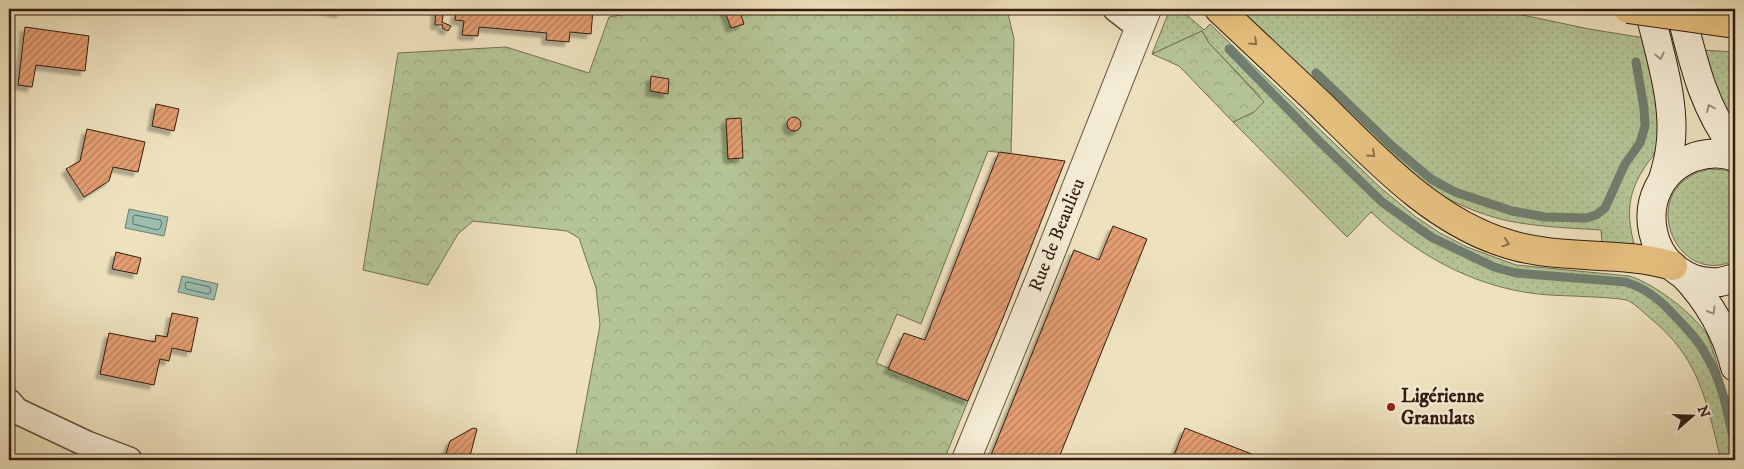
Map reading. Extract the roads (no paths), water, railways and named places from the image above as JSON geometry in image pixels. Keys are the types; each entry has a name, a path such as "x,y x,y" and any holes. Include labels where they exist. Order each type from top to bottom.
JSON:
{"highway":[{"path":"1218,9 1398,179 1430,205 1457,221 1484,236 1532,250 1640,258 1677,270"},
{"path":"1628,9 1735,24"}],"main road":[{"path":"1649,9 1668,93 1671,119 1670,148 1663,179 1653,201 1651,225 1655,240 1662,254 1698,290 1716,317 1725,335 1735,367"},
{"path":"1680,9 1703,93 1721,131 1735,149"},
{"name":"Rue de Beaulieu","path":"966,460 1043,272 1143,18"},
{"path":"1663,179 1686,160 1700,155 1715,153 1735,157"},
{"path":"1677,270 1700,280 1720,282 1735,278"}],"street":[{"path":"1116,9 1143,18"},
{"path":"9,402 18,411 87,444 129,460"}],"water":[{"path":"129,209 168,217 164,236 125,228"},
{"path":"182,276 218,284 214,300 178,292"}],"waterway":[{"path":"1229,49 1382,202 1431,237 1494,267 1516,273 1625,282 1645,290 1656,298 1695,338 1712,365 1724,399 1735,446"},
{"path":"1316,73 1392,146 1431,179 1455,192 1512,211 1545,217 1586,218 1596,215 1605,208 1625,164 1640,143 1645,126 1644,108 1636,62"}],"place":[{"name":"Ligérienne Granulats","path":"1391,407"}]}
